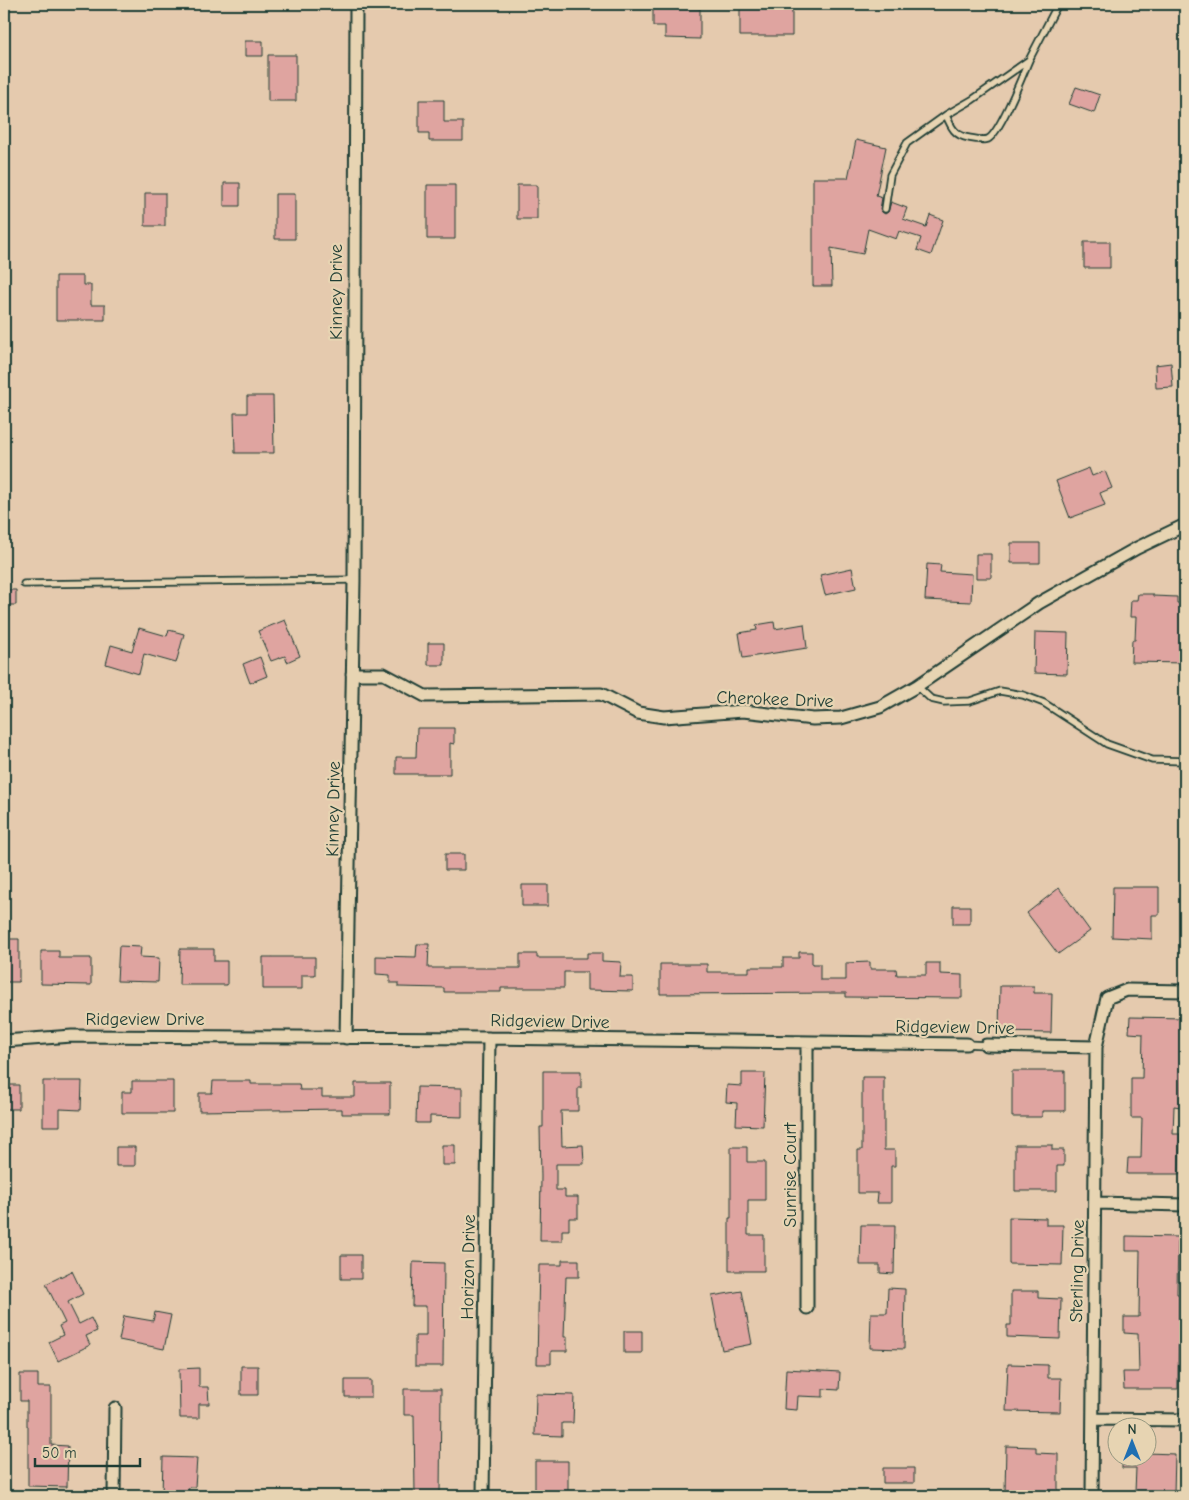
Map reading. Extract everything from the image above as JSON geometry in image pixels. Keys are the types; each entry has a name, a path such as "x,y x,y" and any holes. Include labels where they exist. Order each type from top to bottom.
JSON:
{"street":[{"name":"Kinney Drive","path":"346,1038 354,580 356,4"},
{"name":"Cherokee Drive","path":"352,674 384,674 425,696 601,694 638,713 664,717 743,711 814,719 841,718 880,707 917,686 1039,603 1137,548 1185,525"},
{"name":"Sterling Drive","path":"1092,1496 1096,1047 1108,998 1127,990 1185,991"},
{"name":"Ridgeview Drive","path":"4,1041 72,1036 489,1038 966,1044"},
{"name":"Horizon Drive","path":"483,1496 489,1038"},
{"name":"Sunrise Court","path":"807,1042 807,1308"},
{"name":"Ridgeview Drive","path":"986,1045 1096,1047"},
{"path":"1095,1203 1185,1205"},
{"path":"114,1496 115,1408"},
{"path":"1093,1419 1185,1420"}],"lane":[{"path":"946,115 952,130 962,137 976,140 987,139 994,134 1058,4"},
{"path":"885,209 890,175 907,143 1029,60"},
{"path":"24,584 354,580"},
{"path":"917,686 931,699 944,702 970,701 1000,691 1023,695 1044,703 1107,744 1152,760 1185,761"},
{"name":"Ridgeview Drive","path":"966,1044 986,1045"}],"building":[{"path":"653,8 700,9 700,39 665,38 665,26 653,26"},
{"path":"740,9 792,9 792,36 740,36"},
{"path":"245,41 263,41 263,56 245,56"},
{"path":"268,55 296,55 296,101 268,101"},
{"path":"1076,87 1100,95 1094,113 1069,104"},
{"path":"419,100 444,100 444,122 463,122 463,141 429,141 429,133 419,133"},
{"path":"856,140 886,147 876,196 882,198 880,209 882,212 885,214 888,212 891,202 907,208 903,219 926,227 930,215 943,220 931,255 917,250 921,238 899,231 896,239 868,229 863,254 831,248 832,286 813,286 813,178 848,178"},
{"path":"224,183 240,183 240,206 224,206"},
{"path":"427,185 455,185 455,239 427,239"},
{"path":"517,185 537,185 537,219 517,219"},
{"path":"145,193 165,193 165,226 145,226"},
{"path":"275,194 295,194 295,239 275,239"},
{"path":"1084,242 1110,242 1110,268 1084,268"},
{"path":"56,276 83,276 83,285 91,285 91,305 105,305 105,320 56,320"},
{"path":"1171,363 1173,387 1156,388 1155,365"},
{"path":"247,396 273,396 274,453 235,453 234,413 247,413"},
{"path":"1089,468 1092,476 1105,471 1112,488 1100,493 1105,505 1070,518 1056,481"},
{"path":"1011,543 1040,543 1040,563 1011,563"},
{"path":"976,554 991,554 991,578 976,578"},
{"path":"927,564 941,565 940,572 972,574 971,602 925,600"},
{"path":"852,568 856,588 825,595 820,575"},
{"path":"4,590 16,590 16,605 4,605"},
{"path":"1138,594 1177,597 1177,603 1185,603 1185,663 1131,662 1132,640 1135,640 1136,617 1130,617 1131,600 1137,600"},
{"path":"285,620 300,656 287,662 285,656 271,661 258,631"},
{"path":"774,622 775,629 804,624 807,648 743,658 739,633 757,630 756,625"},
{"path":"139,628 167,636 169,630 184,634 176,663 144,654 139,674 106,664 111,645 132,651"},
{"path":"1035,632 1068,633 1067,674 1034,673"},
{"path":"428,643 444,643 444,665 428,665"},
{"path":"260,657 267,676 250,683 243,664"},
{"path":"417,728 454,728 454,744 450,743 450,774 396,774 396,757 416,757"},
{"path":"445,854 464,854 464,870 445,870"},
{"path":"522,885 548,885 548,906 522,906"},
{"path":"1113,887 1159,887 1159,915 1152,915 1152,939 1112,937"},
{"path":"1059,888 1090,931 1058,954 1027,913"},
{"path":"953,906 970,906 970,924 953,924"},
{"path":"7,939 19,939 19,982 4,982 4,954 7,954"},
{"path":"417,944 429,944 428,968 520,968 520,954 537,954 537,958 587,958 587,953 602,953 602,961 621,962 620,977 633,977 633,991 587,990 587,972 564,972 564,988 501,988 501,992 444,992 444,988 398,987 398,983 390,983 390,975 376,974 376,956 416,957"},
{"path":"119,946 141,947 140,957 159,958 158,982 117,981"},
{"path":"180,949 214,949 214,961 227,961 227,985 179,985"},
{"path":"41,951 59,951 59,958 91,958 91,985 41,984"},
{"path":"799,952 812,952 812,964 820,964 820,980 846,980 846,963 870,962 870,969 896,969 897,975 926,975 926,963 940,963 940,974 962,975 962,998 846,997 846,993 660,994 660,964 707,964 707,972 749,972 749,967 783,967 783,958 799,958"},
{"path":"263,957 315,957 315,975 302,975 302,989 263,989"},
{"path":"1000,986 1034,986 1034,993 1052,993 1051,1033 999,1032"},
{"path":"1130,1017 1184,1018 1181,1107 1174,1106 1173,1134 1180,1134 1179,1174 1127,1174 1128,1158 1141,1158 1142,1118 1131,1118 1131,1078 1142,1078 1143,1034 1129,1033"},
{"path":"543,1071 581,1071 581,1088 578,1088 578,1111 561,1111 562,1146 583,1145 584,1164 556,1164 556,1190 565,1190 565,1197 578,1197 578,1218 569,1218 569,1230 562,1230 562,1241 540,1241 540,1127 543,1127"},
{"path":"1012,1071 1065,1071 1065,1111 1042,1111 1042,1117 1012,1117"},
{"path":"742,1073 765,1073 763,1126 736,1125 737,1103 726,1102 727,1085 742,1086"},
{"path":"862,1077 884,1077 884,1150 895,1150 895,1166 891,1166 891,1203 877,1203 878,1193 858,1193 858,1150 862,1150"},
{"path":"43,1081 82,1081 81,1110 60,1109 60,1126 43,1126"},
{"path":"132,1081 173,1081 173,1113 122,1113 122,1092 132,1092"},
{"path":"213,1081 251,1081 251,1084 299,1084 300,1090 322,1090 322,1097 355,1097 355,1083 390,1083 390,1114 342,1114 342,1109 199,1111 199,1093 212,1093"},
{"path":"4,1085 19,1085 19,1109 4,1109"},
{"path":"417,1087 462,1088 462,1117 430,1116 430,1123 416,1123"},
{"path":"442,1145 455,1145 455,1165 442,1165"},
{"path":"1015,1145 1052,1145 1052,1150 1064,1150 1064,1166 1057,1166 1057,1191 1015,1191"},
{"path":"116,1147 135,1147 135,1166 116,1166"},
{"path":"731,1147 747,1147 747,1162 765,1162 765,1200 748,1200 748,1235 764,1235 764,1271 729,1271"},
{"path":"1009,1217 1046,1218 1046,1225 1063,1225 1062,1265 1009,1264"},
{"path":"861,1225 895,1225 894,1274 880,1273 880,1265 860,1265"},
{"path":"1126,1236 1178,1237 1178,1389 1124,1389 1123,1372 1139,1372 1138,1334 1124,1333 1124,1317 1139,1317 1140,1251 1126,1251"},
{"path":"341,1255 361,1255 361,1279 341,1279"},
{"path":"562,1260 579,1260 579,1277 566,1277 564,1337 567,1337 567,1351 551,1351 551,1364 537,1364 539,1265 562,1265"},
{"path":"413,1262 444,1263 443,1366 415,1366 415,1336 426,1336 426,1306 412,1306"},
{"path":"72,1271 83,1294 68,1302 79,1324 91,1318 97,1331 86,1336 90,1345 58,1361 49,1342 63,1335 59,1326 65,1323 46,1284"},
{"path":"888,1288 905,1289 904,1349 870,1348 871,1313 887,1313"},
{"path":"742,1291 752,1344 722,1350 712,1296"},
{"path":"1011,1291 1038,1291 1038,1298 1061,1299 1060,1339 1007,1337 1007,1325 1011,1325"},
{"path":"155,1312 171,1315 164,1349 119,1340 124,1316 153,1321"},
{"path":"624,1331 642,1331 642,1353 624,1353"},
{"path":"1008,1364 1048,1365 1048,1378 1061,1378 1060,1412 1006,1411"},
{"path":"241,1366 258,1366 258,1395 241,1395"},
{"path":"199,1368 199,1387 208,1387 209,1404 199,1404 199,1418 180,1418 179,1369"},
{"path":"786,1369 840,1372 839,1390 823,1389 823,1397 798,1396 797,1410 784,1409"},
{"path":"20,1374 38,1374 38,1387 51,1387 51,1445 68,1446 67,1487 28,1486 27,1401 20,1401"},
{"path":"345,1380 371,1380 371,1397 345,1397"},
{"path":"404,1389 441,1389 440,1495 415,1495 414,1415 404,1415"},
{"path":"536,1394 574,1395 573,1423 562,1423 562,1436 535,1435"},
{"path":"1006,1446 1036,1447 1036,1453 1058,1454 1058,1493 1005,1492"},
{"path":"1156,1453 1175,1454 1174,1493 1135,1492 1136,1468 1156,1468"},
{"path":"163,1457 197,1458 195,1487 189,1487 188,1496 162,1496"},
{"path":"535,1461 568,1461 568,1496 535,1496"},
{"path":"883,1468 914,1468 914,1483 883,1483"}]}
